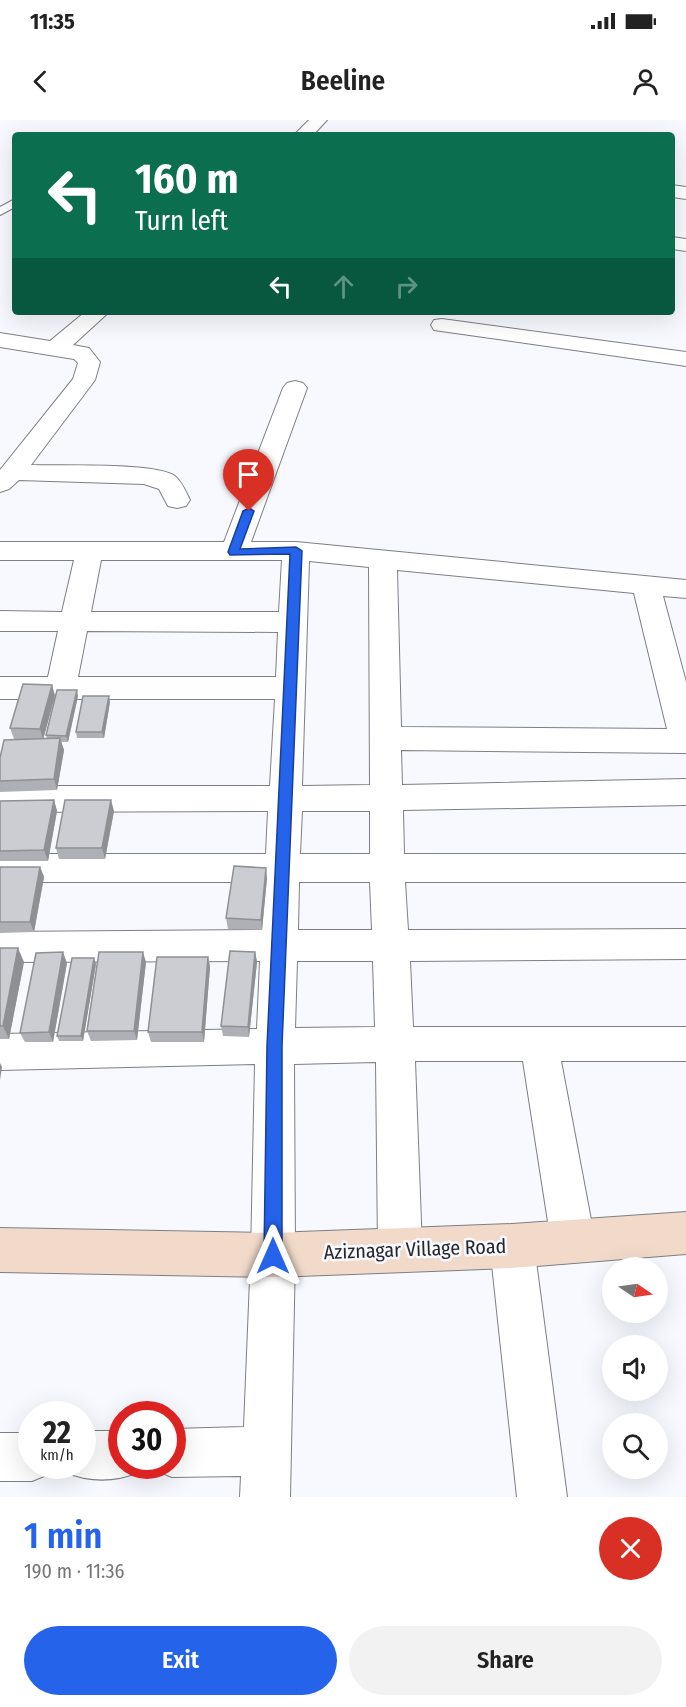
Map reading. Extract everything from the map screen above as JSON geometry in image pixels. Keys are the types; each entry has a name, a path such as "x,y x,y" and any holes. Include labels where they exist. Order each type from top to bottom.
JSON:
{"street":[{"path":"306,132 319,120"},
{"path":"55,349 95,315"},
{"path":"442,325 686,359"},
{"path":"0,340 81,353 89,362 84,380 6,478"},
{"path":"234,552 295,388"},
{"path":"6,478 144,476 163,479 171,485 177,500"},
{"path":"0,551 296,551 686,589"},
{"path":"62,688 89,551"},
{"path":"265,1497 273,1256 274,1046 284,866 296,551"},
{"path":"383,561 387,867 395,1044 400,1249"},
{"path":"386,738 685,733 646,585"},
{"path":"0,621 293,622"},
{"path":"0,688 290,688"},
{"path":"0,799 387,798 686,792"},
{"path":"0,868 284,866 686,868"},
{"path":"0,947 686,944"},
{"path":"0,1052 395,1044 686,1044"},
{"path":"539,1044 573,1241"},
{"name":"Aziznagar Village Road","path":"0,1250 273,1256 512,1246 686,1233"},
{"path":"512,1246 542,1497"},
{"path":"186,1454 267,1451"},
{"path":"0,1457 18,1457"}],"building":[{"path":"23,684 52,685 40,729 10,728"},
{"path":"57,690 77,690 66,736 46,735"},
{"path":"83,696 109,696 102,732 76,732"},
{"path":"60,738 54,779 0,781 0,758 4,740"},
{"path":"54,800 44,850 0,851 0,801"},
{"path":"65,800 111,800 102,848 56,848"},
{"path":"234,866 266,868 261,920 226,918"},
{"path":"0,867 40,867 30,922 0,922"},
{"path":"0,948 18,948 3,1026 0,1026"},
{"path":"230,951 255,952 248,1027 221,1026"},
{"path":"63,952 49,1032 20,1033 36,953"},
{"path":"99,952 143,952 134,1031 87,1031"},
{"path":"157,957 208,957 202,1032 148,1032"},
{"path":"72,958 94,958 81,1036 57,1036"}],"route":[{"path":"249,511 234,552 296,551 284,866 274,1046 273,1256"}]}
